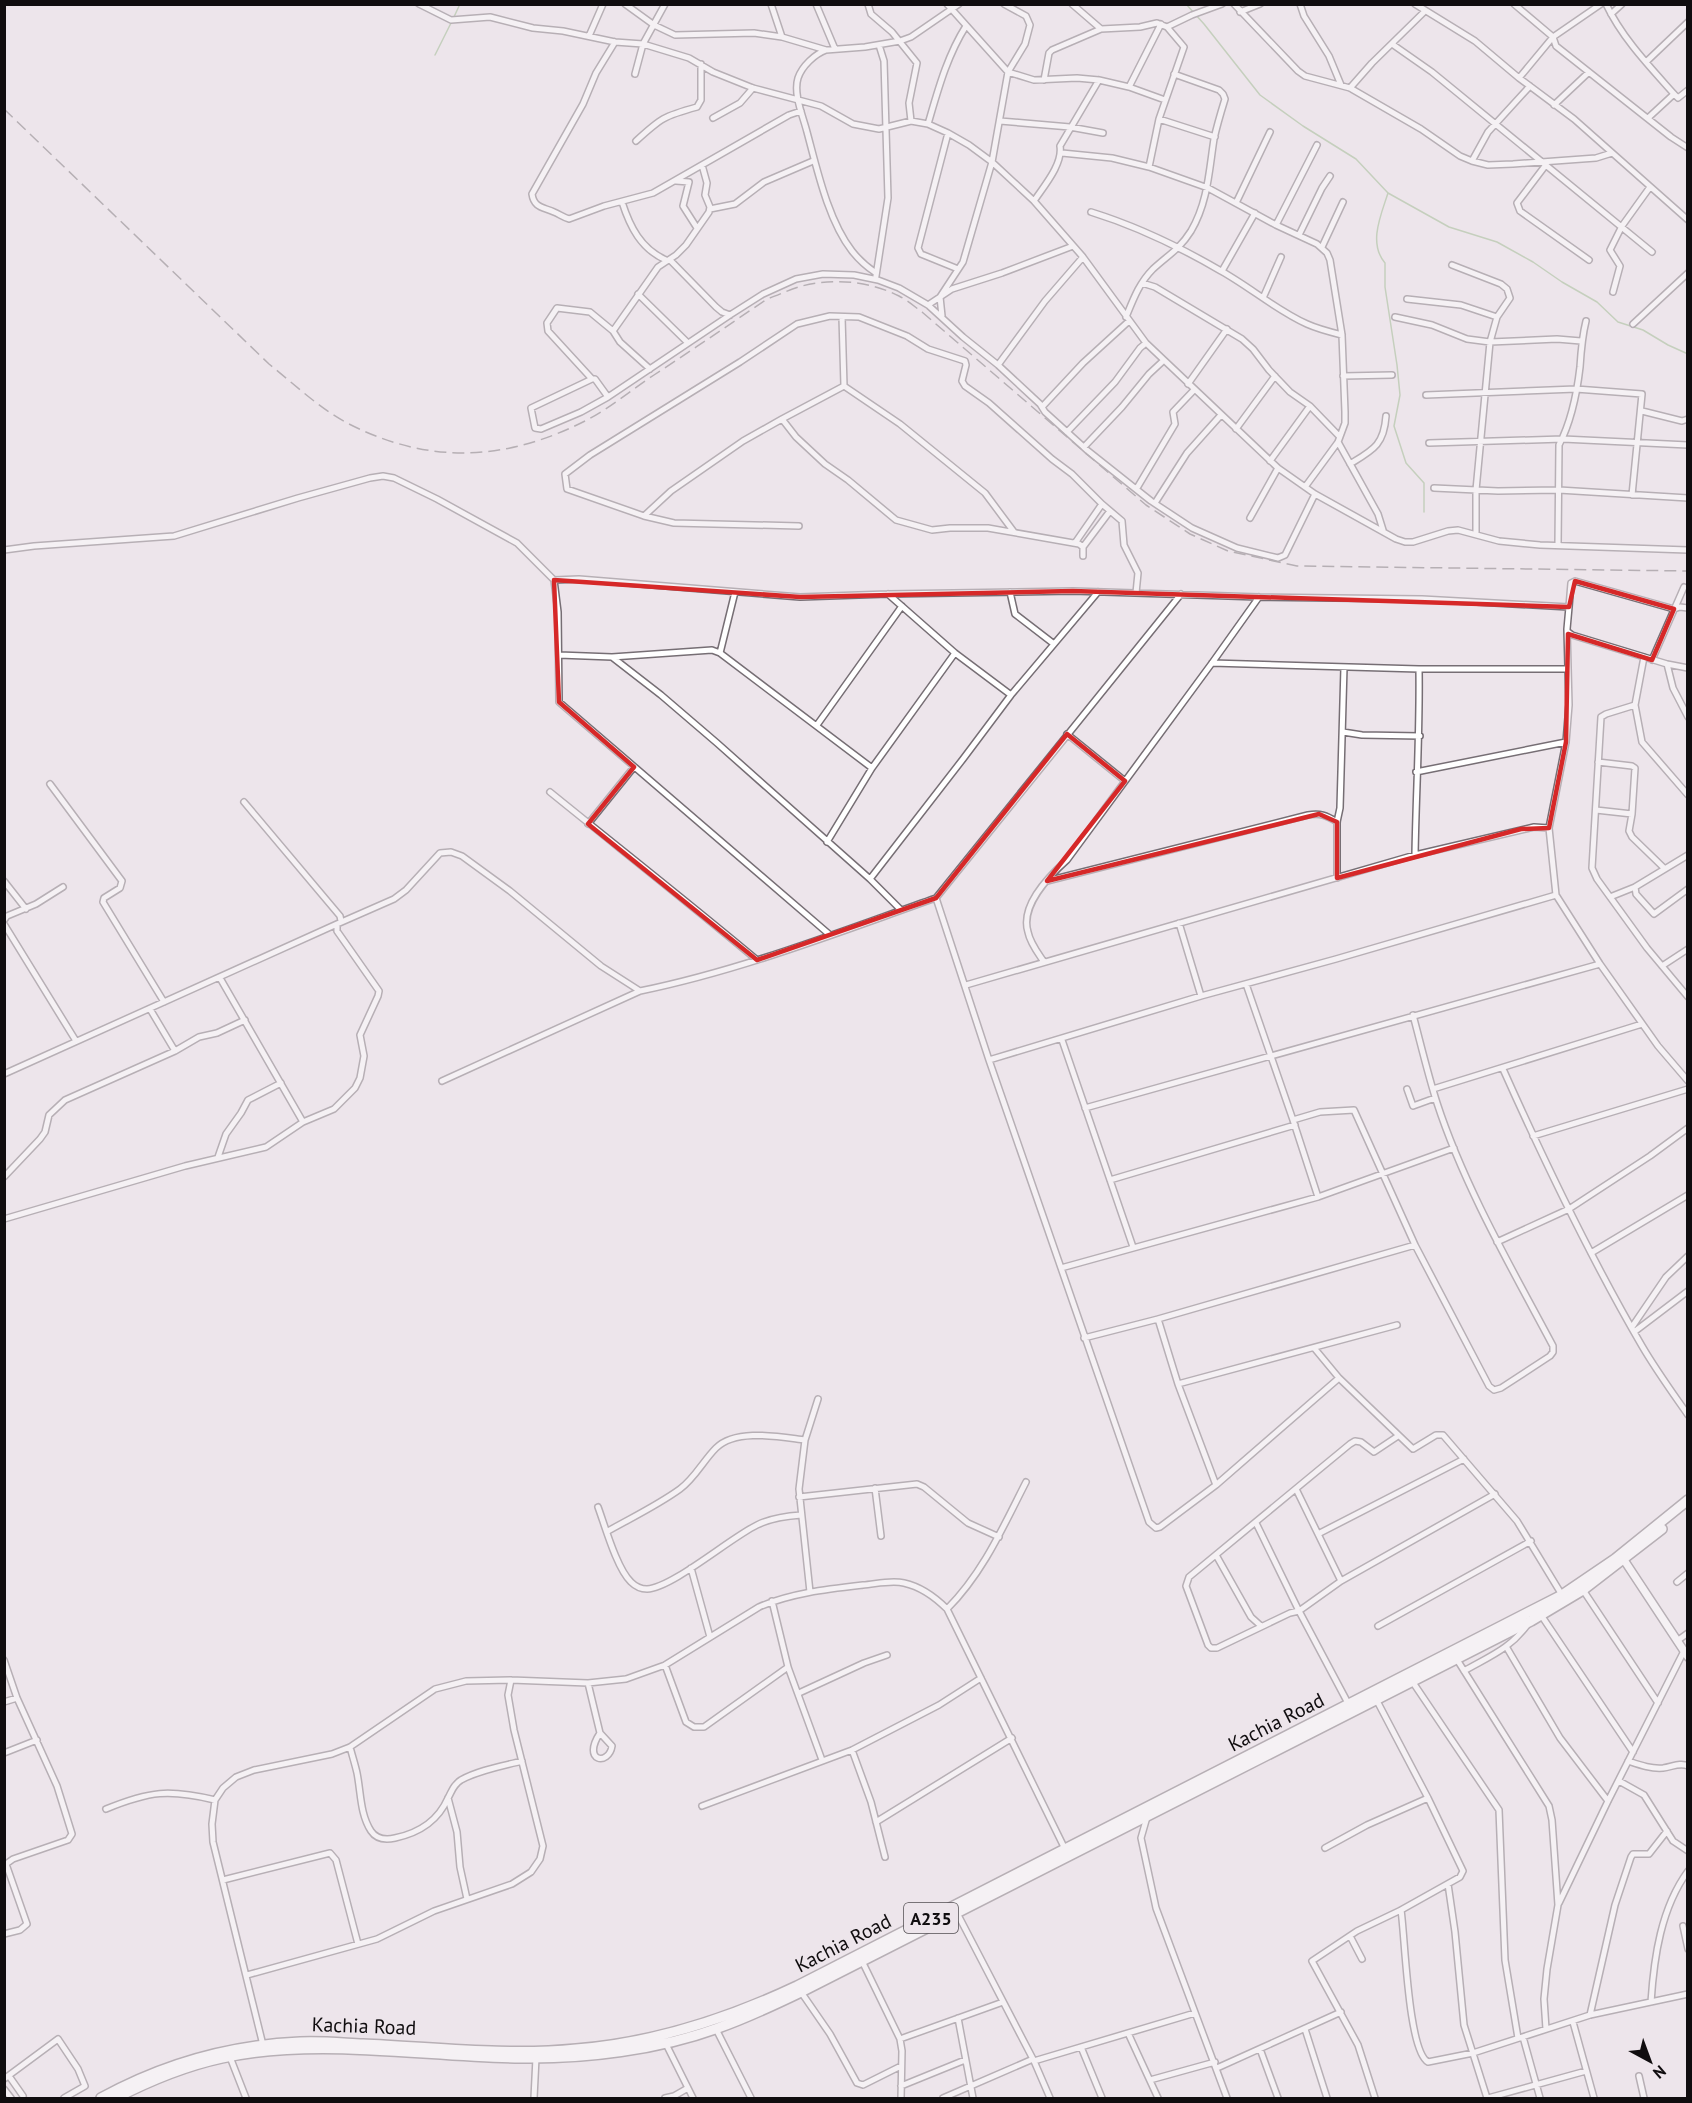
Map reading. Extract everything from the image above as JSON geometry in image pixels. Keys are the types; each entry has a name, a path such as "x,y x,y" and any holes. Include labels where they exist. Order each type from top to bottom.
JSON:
{"highway":[{"name":"Kachia Road","path":"116,2098 167,2075 230,2056 272,2051 323,2049 536,2058 601,2054 665,2042 716,2029 758,2013 801,1992 1456,1658 1562,1595 1621,1555 1688,1500"},
{"name":"Kachia Road","path":"101,2098 169,2067 208,2054 263,2045 319,2042 543,2051 576,2049 660,2036 721,2018 772,1998 1349,1705 1517,1623 1531,1621 1583,1590 1688,1508"}],"street":[{"path":"419,4 449,20 490,17 533,28 615,42 644,44 679,54 702,64 712,72 753,88 821,106 853,124 870,128 886,128 911,121 928,124 948,133 992,162 1034,201 1083,257 1146,343 1278,468 1315,494 1405,542 1458,530 1499,541 1688,550"},
{"path":"589,36 603,4"},
{"path":"625,4 654,25 675,35 754,33 782,37 826,50 900,41 911,37 950,7 959,4"},
{"path":"635,74 644,44 665,4"},
{"path":"771,4 782,37"},
{"path":"816,4 835,49"},
{"path":"868,4 871,14 900,41 917,63 909,103 911,121"},
{"path":"942,316 940,297 965,255 992,162 1008,72 1025,44 1030,25 1026,16 1004,4"},
{"path":"1072,4 1101,29"},
{"path":"1129,87 1164,26 1222,4"},
{"path":"1234,4 1305,76 1350,88 1421,129 1460,156 1472,161 1488,165 1596,158 1612,153"},
{"path":"1240,12 1260,4"},
{"path":"1300,4 1304,16 1329,56 1341,85"},
{"path":"1415,4 1424,12 1475,41 1519,78 1574,119 1687,219"},
{"path":"1519,78 1553,37 1601,4"},
{"path":"1606,4 1646,62 1674,94 1678,98 1688,90"},
{"path":"1611,14 1622,4"},
{"path":"1518,6 1553,37 1556,46 1688,148"},
{"path":"950,7 1008,72 1021,78 1099,80 1129,87 1165,100"},
{"path":"1350,88 1424,12"},
{"path":"1646,62 1688,22"},
{"path":"1044,80 1049,53 1086,34 1101,29 1140,27 1157,23 1164,26 1184,47 1159,119 1149,167"},
{"path":"928,124 957,41 966,26"},
{"path":"615,42 531,195 538,207 569,219 604,206 653,193 801,111"},
{"path":"1392,44 1432,72 1652,252"},
{"path":"878,280 876,273 888,198 884,61 879,45"},
{"path":"826,50 802,70 797,80 798,100 813,161 828,203 851,250 862,263 876,273"},
{"path":"636,141 658,120 669,114 698,107 701,100 702,64"},
{"path":"1554,105 1589,72"},
{"path":"1042,407 1127,319 1142,283 1153,270 1180,248 1203,208 1215,137 1225,99 1219,90 1174,74"},
{"path":"1034,201 1049,179 1062,153 1060,146 1099,80"},
{"path":"1472,161 1488,132 1530,86"},
{"path":"713,118 740,103 753,88"},
{"path":"1648,118 1674,94"},
{"path":"1159,119 1215,137"},
{"path":"1000,121 1103,133"},
{"path":"1236,203 1270,132"},
{"path":"948,133 918,248 921,254 958,269"},
{"path":"1276,225 1317,145"},
{"path":"1062,153 1112,158 1149,167 1208,188 1322,247 1330,260 1342,335 1342,376 1346,412 1345,423 1338,439 1305,487"},
{"path":"613,331 658,267 686,245 710,209 735,204 764,183 813,161"},
{"path":"702,165 707,183 705,195 710,209"},
{"path":"1545,166 1517,203 1518,207 1520,211 1588,260"},
{"path":"1299,235 1330,176"},
{"path":"674,182 689,182 682,206 697,228"},
{"path":"1613,292 1620,266 1610,250 1622,226 1650,187"},
{"path":"622,202 633,230 645,246 658,257 668,260 716,307 730,315"},
{"path":"1322,247 1343,202"},
{"path":"1091,212 1115,219 1180,248 1222,271 1284,313 1309,325 1342,335"},
{"path":"1222,271 1255,213"},
{"path":"928,305 952,289 1073,246"},
{"path":"998,365 1045,301 1083,257"},
{"path":"1263,298 1281,257"},
{"path":"1452,265 1501,284 1507,290 1510,298 1497,317 1490,342 1476,490 1476,534"},
{"path":"1633,324 1688,273"},
{"path":"592,379 531,408 536,428 541,429 581,412 608,397 764,294 796,279 823,274 854,275 878,280 899,288 928,305 998,365 1084,447 1155,503 1192,528 1237,548 1278,558 1285,555 1315,494"},
{"path":"1142,283 1155,287 1227,329 1254,348 1290,393 1310,406 1338,439 1378,514 1383,530"},
{"path":"638,294 688,343"},
{"path":"1407,299 1461,305 1497,317"},
{"path":"608,397 595,379 592,379 548,331 547,323 557,308 590,312 613,331 620,342 650,369"},
{"path":"799,526 674,523 644,516 567,489 565,474 590,455 740,362 796,324 830,316 859,318 907,336 928,349 965,361 962,381 965,386 989,403 1072,474 1122,521 1124,545 1138,573 1136,593"},
{"path":"842,316 844,386"},
{"path":"1395,317 1432,325 1467,339 1490,342 1557,339 1581,341"},
{"path":"1558,545 1559,445 1563,439 1576,389 1581,341 1586,321"},
{"path":"1188,384 1227,329"},
{"path":"1067,432 1122,375 1146,343"},
{"path":"1084,447 1163,361"},
{"path":"1342,376 1392,375"},
{"path":"1236,429 1275,376"},
{"path":"644,516 671,491 742,441 844,386"},
{"path":"844,386 900,424 985,493 1014,532"},
{"path":"1426,395 1576,389 1642,394 1632,495"},
{"path":"1137,488 1175,424 1173,412 1194,390"},
{"path":"1270,460 1310,406"},
{"path":"1642,411 1682,421 1688,419"},
{"path":"1155,503 1186,453 1221,415"},
{"path":"1350,464 1378,445 1385,429 1386,416"},
{"path":"782,418 796,437 825,464 896,520 932,530 988,528 1075,543 1083,547"},
{"path":"1429,443 1563,439 1688,445"},
{"path":"1250,518 1278,468"},
{"path":"4,550 174,536 298,498 383,476 394,478 517,543 554,580 558,612 559,702 830,934"},
{"path":"1434,488 1558,490 1688,498"},
{"path":"1075,543 1102,504"},
{"path":"1083,556 1083,547 1110,511"},
{"path":"554,580 579,579 800,597 1098,592 1422,599 1569,607"},
{"path":"1688,608 1674,609 1575,581 1571,583 1568,633 1569,705 1566,742 1549,828 1556,895 1642,1024 1688,1081"},
{"path":"1652,660 1684,587"},
{"path":"720,653 735,592"},
{"path":"1010,592 1015,614 1054,644"},
{"path":"870,879 1011,694 1098,592"},
{"path":"888,594 955,653 1011,694"},
{"path":"442,1081 640,991 679,983 757,960 936,898 1180,594"},
{"path":"1044,962 1027,932 1027,918 1031,904 1047,881 1067,860 1259,597"},
{"path":"817,725 902,606"},
{"path":"1568,633 1652,660 1688,668"},
{"path":"559,655 612,657 712,650 720,653 873,768"},
{"path":"827,842 873,768 955,653"},
{"path":"612,657 717,742 870,879 901,910"},
{"path":"1644,657 1635,705 1644,744 1688,795"},
{"path":"1212,663 1419,669 1568,669"},
{"path":"1668,664 1673,688 1688,717"},
{"path":"1337,878 1337,822 1340,808 1344,667"},
{"path":"1415,855 1416,772 1420,736 1419,669"},
{"path":"1635,705 1602,716 1592,868 1610,897 1688,997"},
{"path":"1343,732 1362,735 1420,736"},
{"path":"1067,734 1125,781"},
{"path":"1416,772 1566,742"},
{"path":"1598,762 1635,768 1629,831 1665,869"},
{"path":"588,824 634,767"},
{"path":"50,784 122,880 120,888 104,898 103,902 164,1002"},
{"path":"550,792 622,852 678,893 757,960"},
{"path":"4,1219 218,1157 266,1147 303,1122 334,1109 355,1088 360,1078 364,1056 360,1035 378,996 376,987 337,931 340,916 244,802"},
{"path":"1596,810 1632,814"},
{"path":"1047,881 1308,815 1319,813 1337,822"},
{"path":"966,985 1415,855 1534,827 1549,828"},
{"path":"4,1074 394,898 406,890 440,853 457,854 510,891 601,966 640,991"},
{"path":"1610,897 1635,887 1688,855"},
{"path":"4,881 26,909"},
{"path":"63,887 26,909 7,916 4,922 76,1041"},
{"path":"1635,887 1636,894 1654,914 1688,889"},
{"path":"989,1060 1062,1040 1201,996 1556,895"},
{"path":"936,898 1084,1338 1152,1526 1160,1527 1216,1485 1339,1378"},
{"path":"1179,923 1201,996"},
{"path":"1662,966 1688,949"},
{"path":"1085,1108 1600,964"},
{"path":"220,978 303,1122"},
{"path":"1246,984 1318,1197"},
{"path":"150,1009 175,1051"},
{"path":"1110,1180 1320,1112 1354,1110 1415,1245 1489,1386 1494,1390 1501,1388 1550,1356 1553,1346 1497,1242 1454,1148 1435,1098 1413,1015"},
{"path":"4,1177 45,1132 49,1115 57,1105 175,1051 199,1037 217,1033 245,1020"},
{"path":"1433,1089 1642,1024"},
{"path":"1062,1040 1133,1247"},
{"path":"1503,1069 1533,1136 1592,1253 1633,1329 1688,1415"},
{"path":"218,1157 226,1134 242,1113 248,1100 281,1083"},
{"path":"1407,1089 1413,1106 1435,1098"},
{"path":"1533,1136 1688,1089"},
{"path":"1497,1242 1569,1209 1688,1128"},
{"path":"1061,1268 1318,1197 1454,1148"},
{"path":"1592,1253 1688,1195"},
{"path":"1084,1338 1415,1245"},
{"path":"1633,1329 1665,1277 1688,1256"},
{"path":"1633,1329 1688,1291"},
{"path":"1158,1319 1178,1384 1216,1485"},
{"path":"1178,1384 1315,1349 1397,1325"},
{"path":"1315,1349 1339,1378 1413,1449 1436,1435 1443,1435 1495,1494 1531,1541 1562,1595"},
{"path":"810,1592 799,1480 805,1440 818,1399"},
{"path":"608,1531 680,1489 694,1477 725,1440 741,1436 805,1440"},
{"path":"1398,1436 1374,1452 1361,1442 1355,1441 1189,1577 1186,1583 1211,1648 1216,1648 1290,1613 1299,1611 1341,1581 1495,1494"},
{"path":"1318,1534 1464,1459"},
{"path":"947,1610 973,1580 999,1538 1026,1482"},
{"path":"799,1497 917,1484 924,1486 968,1523 999,1538"},
{"path":"875,1488 880,1536"},
{"path":"1296,1489 1341,1581"},
{"path":"598,1507 623,1573 631,1583 639,1588 647,1589 661,1585 691,1568 759,1523 801,1515"},
{"path":"1256,1522 1299,1611 1349,1705"},
{"path":"1378,1626 1531,1541"},
{"path":"1216,1555 1251,1617 1261,1626"},
{"path":"1558,1905 1658,1702 1686,1654 1624,1560"},
{"path":"691,1568 710,1637"},
{"path":"1677,1582 1688,1574"},
{"path":"263,2045 213,1833 215,1800 223,1788 236,1777 254,1770 332,1754 350,1747 435,1689 466,1681 588,1683 626,1679 665,1665 744,1615 772,1601 810,1592 893,1582 904,1583 927,1592 947,1610 1065,1849"},
{"path":"1583,1590 1658,1702"},
{"path":"772,1601 788,1667 822,1760"},
{"path":"1541,1615 1633,1752"},
{"path":"1464,1671 1507,1648 1531,1621"},
{"path":"1677,1641 1688,1633"},
{"path":"1507,1648 1560,1738 1608,1801"},
{"path":"799,1693 887,1655"},
{"path":"1456,1658 1549,1806 1558,1905 1547,1968 1544,1999 1546,2029"},
{"path":"4,1660 17,1698 38,1740 60,1796 72,1834 68,1840 28,1850 5,1863 27,1924 20,1930 4,1934"},
{"path":"665,1665 687,1722 699,1728 716,1720 788,1667"},
{"path":"702,1806 852,1750 939,1705 981,1678"},
{"path":"247,1975 377,1940 410,1921 513,1884 531,1872 540,1859 543,1846 514,1730 508,1695 510,1680"},
{"path":"1413,1681 1499,1810 1505,1960 1520,2037 1540,2098"},
{"path":"588,1683 600,1733 612,1746 611,1752 602,1759 596,1757 592,1752 592,1746 600,1733"},
{"path":"4,1702 17,1698"},
{"path":"1376,1699 1463,1868 1462,1874 1448,1884 1350,1936 1312,1961 1358,2045 1376,2098"},
{"path":"876,1822 1012,1738"},
{"path":"4,1753 38,1740"},
{"path":"350,1747 357,1773 360,1804 371,1831 378,1838 389,1840 408,1836 423,1829 437,1817 453,1787 461,1780 496,1767 522,1761"},
{"path":"852,1750 871,1802 885,1857"},
{"path":"1628,1761 1647,1768 1682,1764 1688,1766"},
{"path":"1619,1781 1644,1795 1673,1841 1688,1851"},
{"path":"106,1809 133,1798 166,1792 215,1800"},
{"path":"448,1798 457,1832 460,1867 467,1899"},
{"path":"1325,1848 1366,1825 1428,1798"},
{"path":"1147,1816 1141,1838 1156,1908 1227,2098"},
{"path":"1590,2015 1615,1905 1631,1857 1633,1854 1649,1854 1666,1831"},
{"path":"223,1880 330,1853 336,1860 358,1944"},
{"path":"1651,2002 1657,1950 1669,1905 1688,1871"},
{"path":"1448,1884 1464,2025 1488,2098 1586,2071"},
{"path":"1401,1910 1413,2020 1421,2056 1428,2062 1473,2053 1590,2015 1688,1994"},
{"path":"957,1913 1033,2060 1050,2098"},
{"path":"1683,1926 1688,1949"},
{"path":"1350,1936 1362,1959"},
{"path":"862,1961 900,2039 901,2098"},
{"path":"801,1992 830,2034 856,2083 863,2085 901,2066"},
{"path":"900,2039 1003,2002"},
{"path":"1150,2080 1216,2065 1260,2049 1341,2012"},
{"path":"943,2098 1033,2060 1195,2013"},
{"path":"958,2018 973,2098"},
{"path":"1573,2022 1594,2098"},
{"path":"716,2029 751,2098"},
{"path":"1305,2029 1327,2098"},
{"path":"1128,2033 1158,2098"},
{"path":"23,2096 7,2078 58,2039 78,2069 85,2086 64,2098"},
{"path":"665,2042 693,2098"},
{"path":"1081,2047 1102,2098"},
{"path":"1260,2049 1278,2098"},
{"path":"230,2056 246,2098"},
{"path":"534,2098 536,2058"},
{"path":"901,2086 965,2060"},
{"path":"1639,2076 1644,2098"},
{"path":"665,2098 688,2088"},
{"path":"4,2089 11,2098"}],"highlighted area":[{"path":"554,580 800,597 1073,591 1569,607 1575,581 1674,609 1652,660 1568,634 1566,742 1549,828 1521,829 1337,878 1337,822 1319,814 1047,881 1125,781 1067,734 936,898 757,960 588,824 634,767 559,702"}],"waterway":[{"path":"453,19 460,4"},
{"path":"1186,4 1260,95 1303,126 1356,159 1388,193 1449,227 1497,242 1597,302 1618,322 1643,330 1688,354"},
{"path":"435,55 451,23"},
{"path":"1388,193 1379,220 1377,247 1385,263 1385,287 1400,395 1394,426 1406,463 1424,483 1424,512"}],"railway":[{"path":"4,109 269,364 338,418 379,437 409,446 438,452 468,453 526,444 556,434 603,411 767,299 798,287 826,282 851,282 888,291 908,302 1146,505 1190,534 1228,551 1297,566 1688,571"}]}
